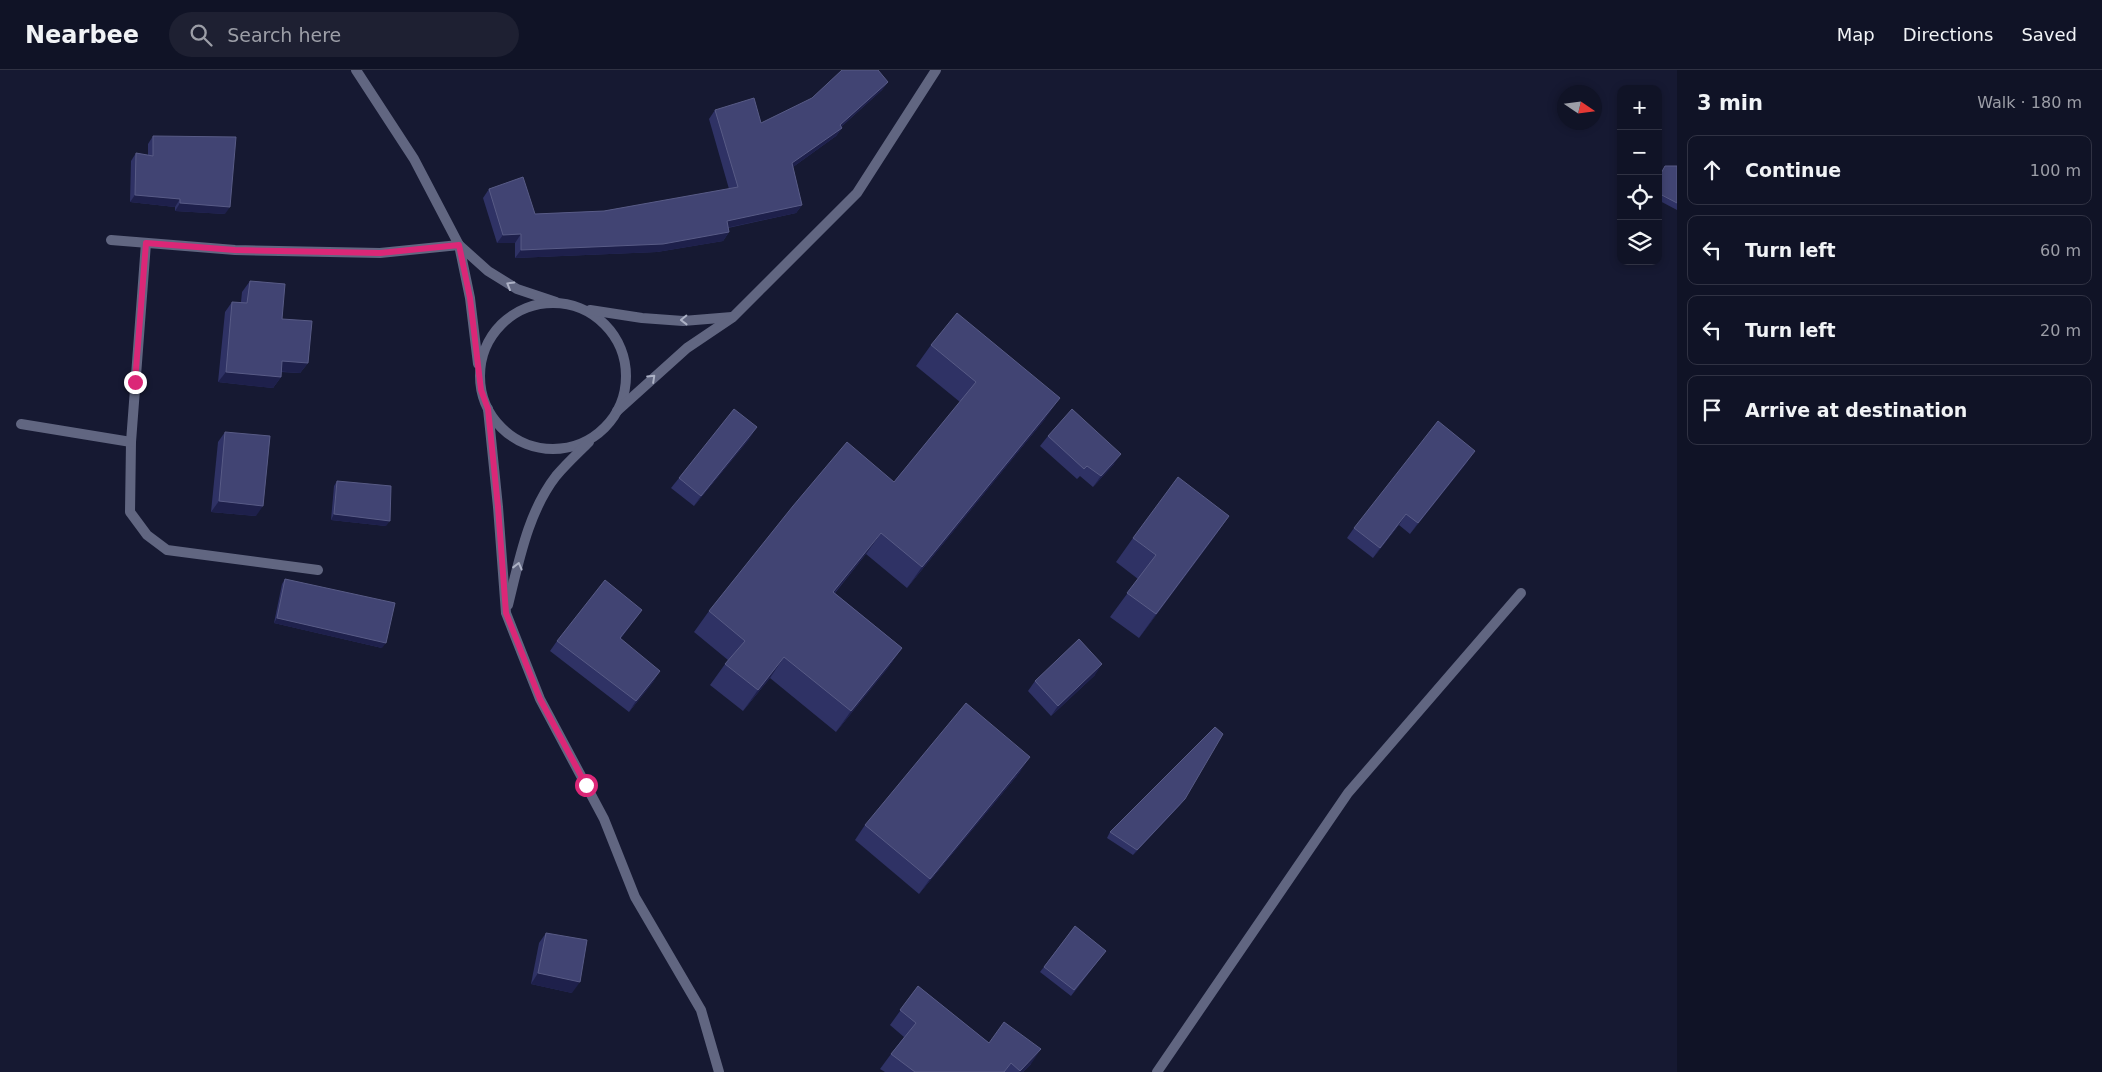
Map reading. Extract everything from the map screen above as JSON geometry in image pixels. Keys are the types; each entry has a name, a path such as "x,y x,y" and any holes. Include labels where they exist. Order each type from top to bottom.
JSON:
{"street":[{"path":"356,70 414,159 459,245 470,298 481,390 493,418 508,433 521,442 547,449 568,448 597,434"},
{"path":"617,411 687,348 733,317 857,193 936,70"},
{"path":"111,240 235,250 380,253 459,245 488,271 517,289 556,302 585,309 642,318 683,320 733,317"},
{"path":"146,243 131,442 130,512 147,535 168,550 318,570"},
{"path":"480,380 482,358 486,347 491,337 505,320 524,308 556,302"},
{"path":"506,613 521,553 534,515 556,476 612,420 626,383 623,353 615,335 585,309"},
{"path":"488,409 506,613 540,699 604,820 635,897 701,1010 719,1072"},
{"path":"21,424 131,442"},
{"path":"1157,1072 1348,793 1520,594"}],"building":[{"path":"842,70 878,70 888,82 840,125 842,128 792,163 802,205 727,221 729,232 663,244 521,250 521,234 503,235 489,189 523,177 535,214 604,211 738,187 715,110 754,98 761,123 812,98"},
{"path":"153,136 236,137 230,207 180,203 180,199 135,195 136,153 153,156"},
{"path":"1665,166 1677,166 1677,203 1662,195 1662,172"},
{"path":"250,281 285,284 282,319 312,321 308,363 282,361 281,377 226,372 232,302 247,303"},
{"path":"957,313 1060,398 922,567 881,533 833,592 902,648 851,711 784,657 758,690 725,664 745,641 709,611 847,442 894,482 976,382 931,345"},
{"path":"734,409 757,427 701,496 679,478"},
{"path":"1072,409 1121,454 1101,476 1087,466 1084,469 1048,436"},
{"path":"1438,421 1475,451 1418,523 1406,514 1380,548 1354,528"},
{"path":"225,432 270,436 263,506 219,501"},
{"path":"1178,477 1229,516 1156,614 1127,593 1156,555 1133,538"},
{"path":"337,481 391,486 390,521 334,514"},
{"path":"285,579 395,603 386,643 277,618"},
{"path":"605,580 642,610 620,638 660,671 636,701 557,641"},
{"path":"1079,639 1102,664 1058,706 1035,681"},
{"path":"966,703 1030,757 930,879 865,825"},
{"path":"1215,727 1223,734 1185,799 1137,850 1110,832"},
{"path":"1075,926 1106,951 1074,990 1044,967"},
{"path":"546,933 587,940 580,982 538,973"},
{"path":"918,986 989,1043 1004,1022 1041,1049 1020,1071 1011,1063 1004,1072 915,1072 891,1054 916,1023 900,1010"}],"route":[{"path":"135,382 146,243 235,250 380,253 459,245 470,298 481,390 488,409 506,613 540,699 586,785"}]}
